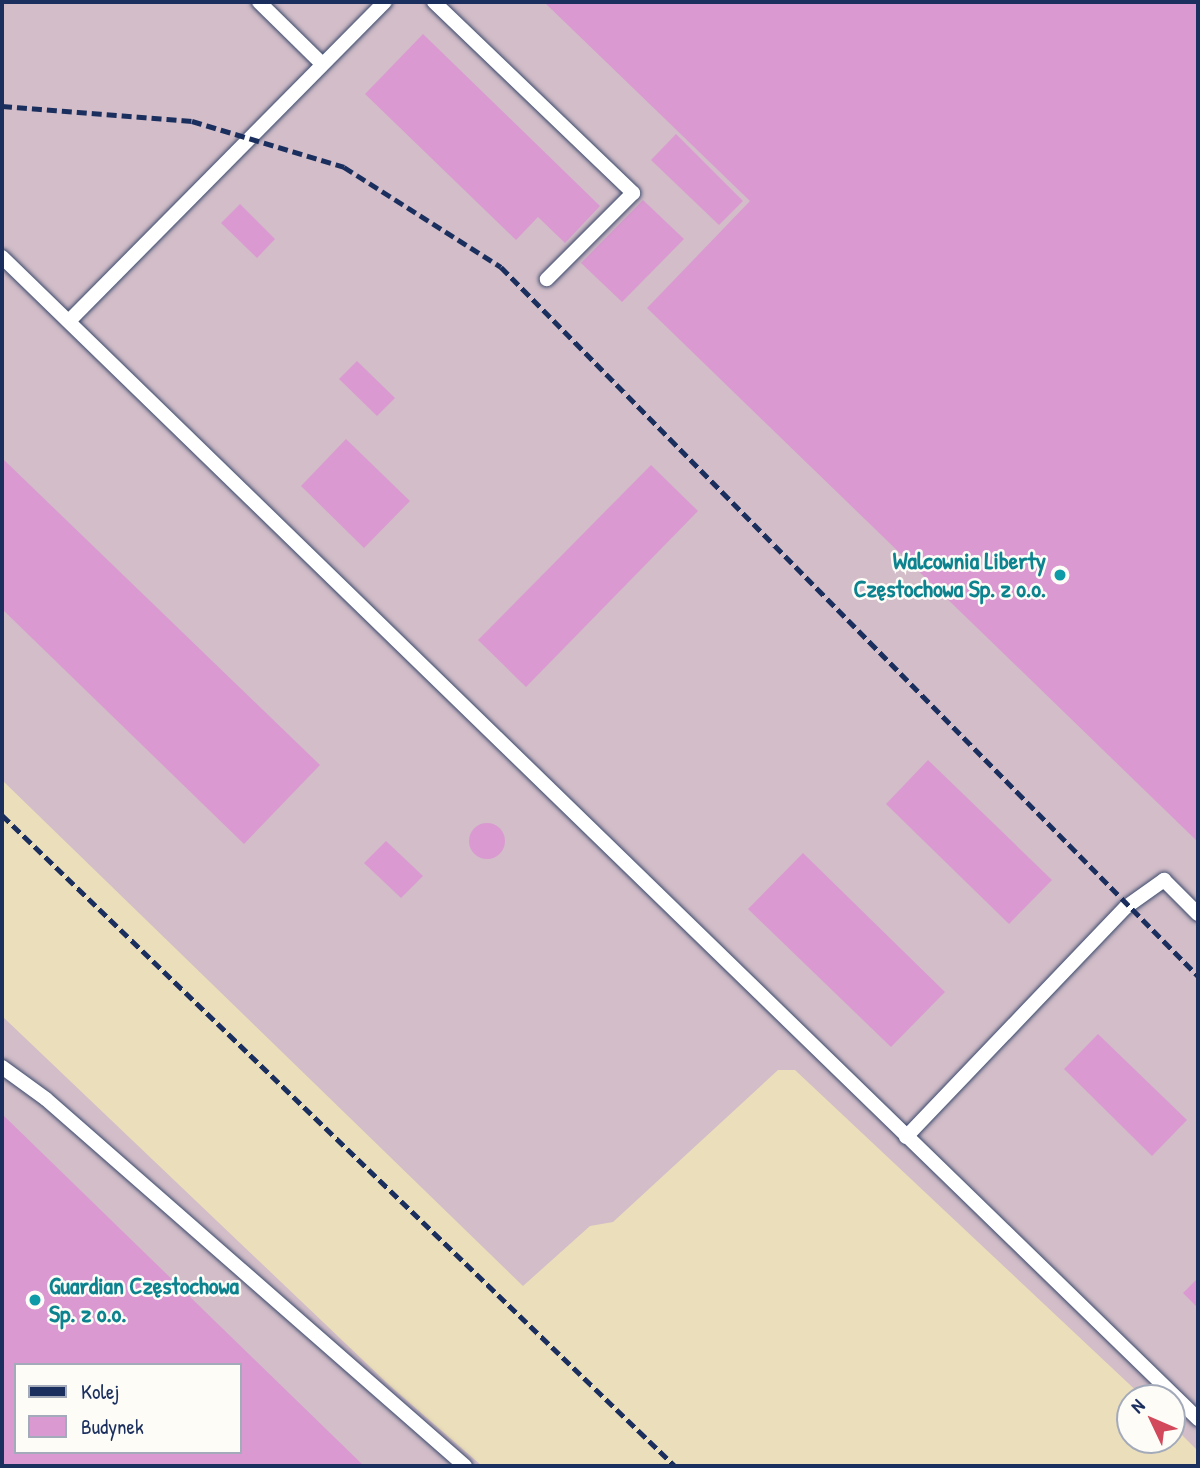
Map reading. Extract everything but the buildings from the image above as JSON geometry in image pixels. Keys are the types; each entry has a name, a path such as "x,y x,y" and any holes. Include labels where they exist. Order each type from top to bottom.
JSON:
{"lane":[{"path":"258,2 322,64"},
{"path":"69,321 386,2"},
{"path":"434,2 633,193 547,279"},
{"path":"2,257 1198,1419"},
{"path":"906,1137 1126,907 1164,880 1198,914"},
{"path":"2,1067 46,1099 465,1466"}],"shaded area":[{"path":"2,2 1198,2 1198,1451 1186,1439 1186,1384 1129,1384 795,1070 778,1070 613,1222 590,1226 523,1286 2,780"},
{"path":"2,1016 388,1384 482,1466 2,1466"}],"railway":[{"path":"2,106 192,121 344,167 501,267 1198,976"},
{"path":"2,815 675,1466"}],"place":[{"name":"Walcownia Liberty Częstochowa Sp. z o.o.","path":"1060,575"},
{"name":"Guardian Częstochowa Sp. z o.o.","path":"35,1300"}]}
